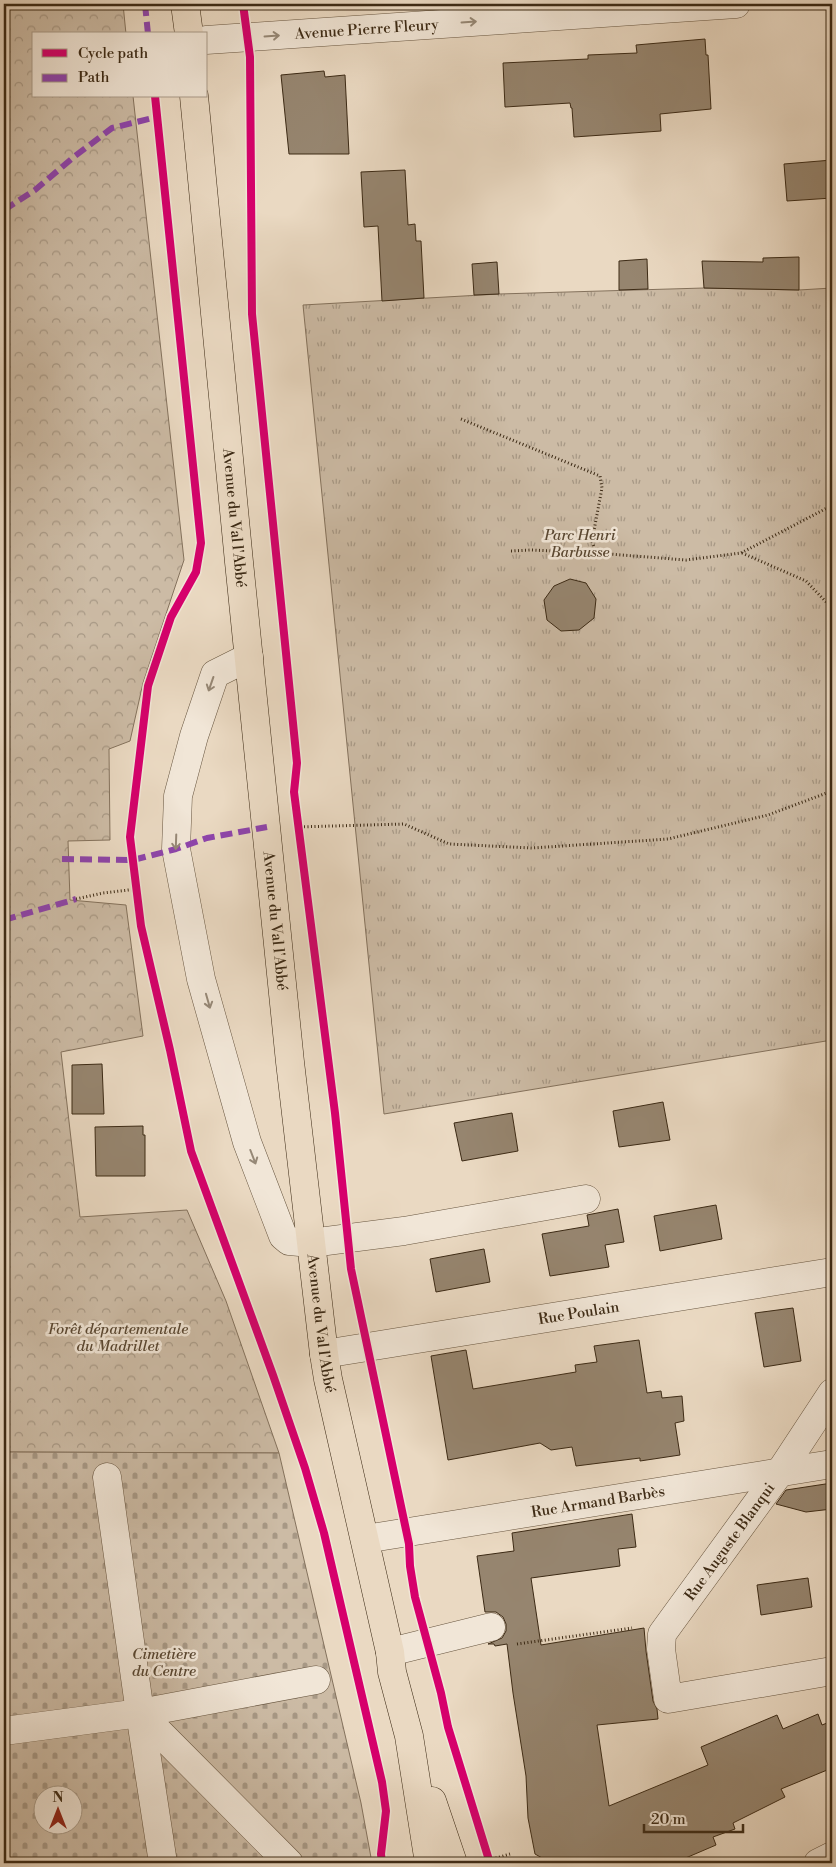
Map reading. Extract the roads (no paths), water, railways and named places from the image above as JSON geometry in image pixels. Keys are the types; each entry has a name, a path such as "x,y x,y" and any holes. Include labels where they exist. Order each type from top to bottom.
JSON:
{"main road":[{"path":"185,4 189,32"},
{"name":"Avenue du Val l'Abbé","path":"194,98 290,1062 324,1354 328,1379 390,1652 392,1672 409,1736 453,1863"},
{"name":"Avenue du Val l'Abbé","path":"409,1736 429,1863"}],"street":[{"name":"Avenue Pierre Fleury","path":"208,40 736,4"},
{"path":"249,657 215,674 194,736 178,796 176,849 202,979 247,1142 283,1236 289,1241 311,1243 404,1231 586,1199"},
{"name":"Rue Poulain","path":"324,1354 832,1272"},
{"name":"Rue Auguste Blanqui","path":"832,1393 780,1472 662,1634 661,1649 668,1699 832,1670"},
{"name":"Rue Armand Barbès","path":"365,1539 832,1464"},
{"path":"107,1476 162,1863"},
{"path":"390,1652 491,1627"},
{"path":"4,1731 140,1713 316,1680"},
{"path":"140,1713 289,1863"},
{"path":"818,1863 832,1856"}],"park label":[{"name":"Parc Henri Barbusse","path":"580,544"},
{"name":"Forêt départementale du Madrillet","path":"118,1338"},
{"name":"Cimetière du Centre","path":"164,1662"}]}
